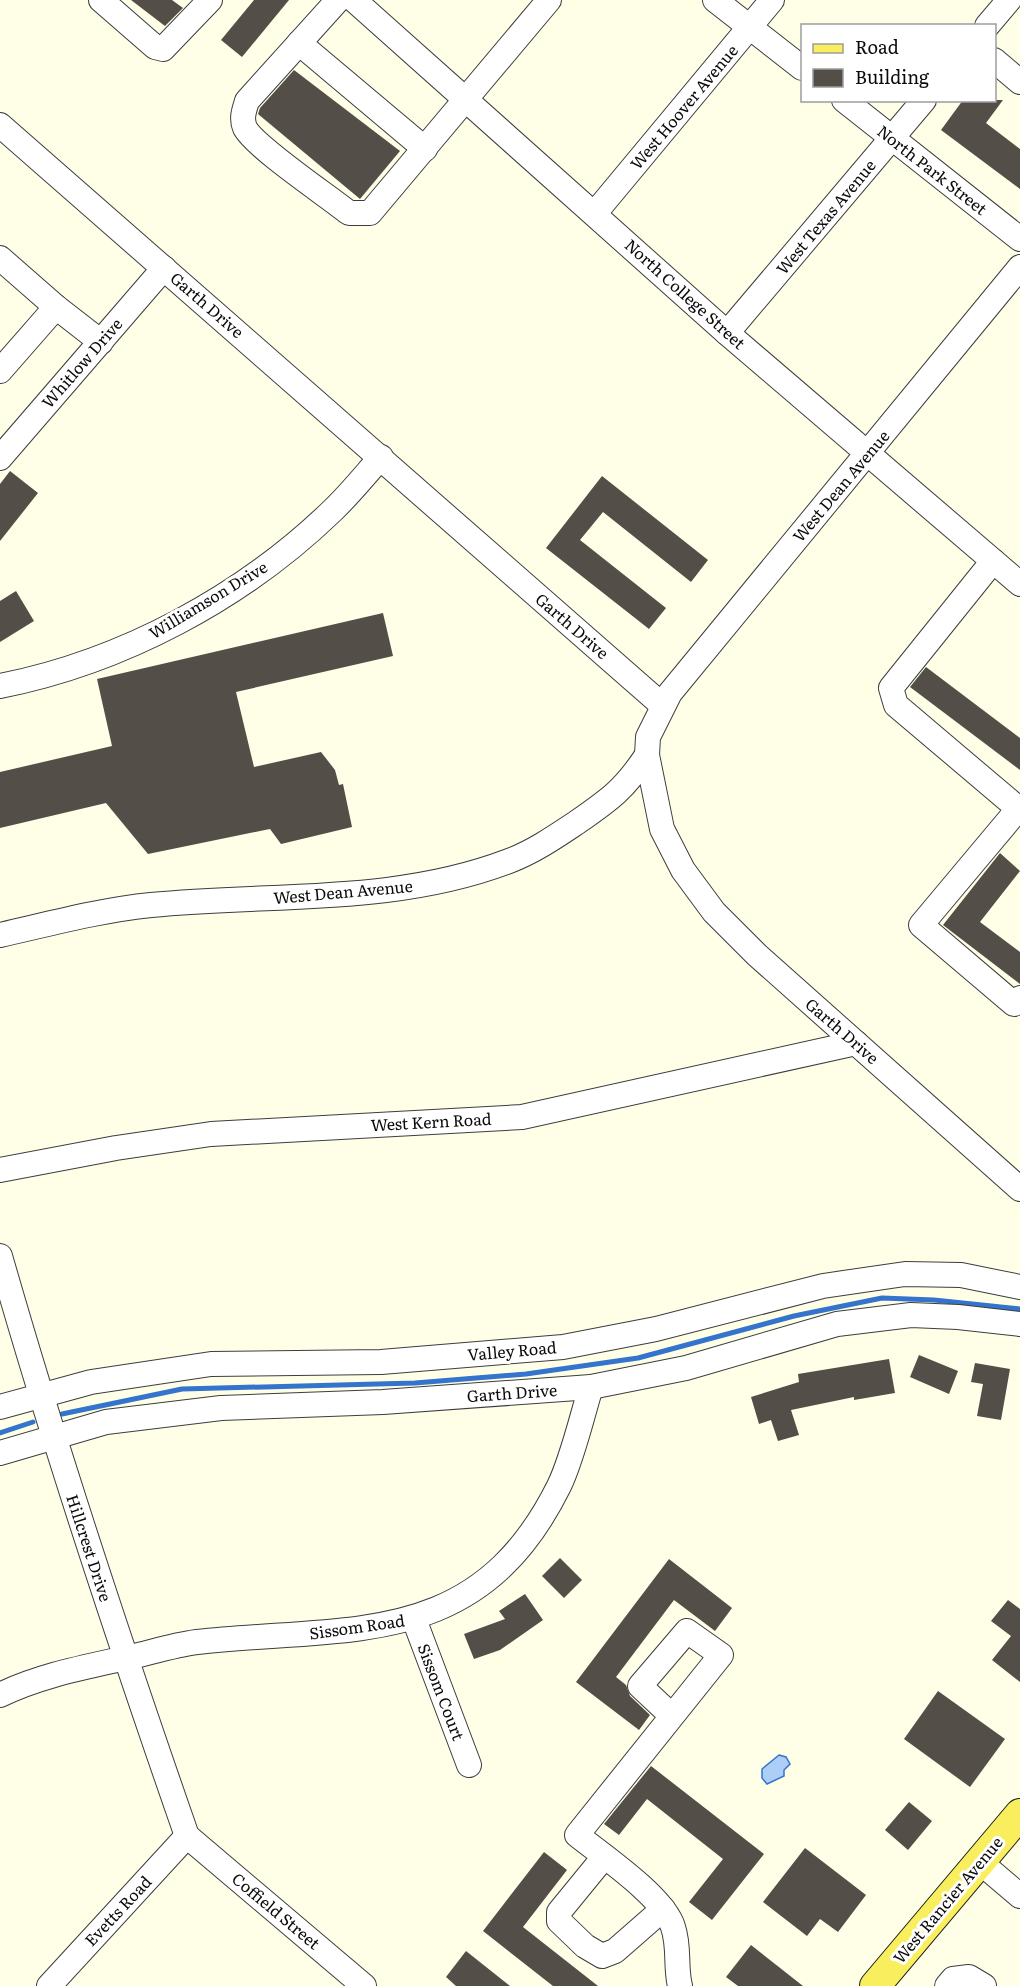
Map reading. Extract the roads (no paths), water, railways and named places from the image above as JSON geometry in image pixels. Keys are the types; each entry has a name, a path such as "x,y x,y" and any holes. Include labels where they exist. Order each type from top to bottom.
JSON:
{"main road":[{"name":"West Rancier Avenue","path":"875,1986 1020,1814"}],"street":[{"path":"101,0 155,47 163,49 210,0"},
{"path":"338,0 247,101 242,116 246,129 260,144 349,213 362,215 370,213 549,0"},
{"name":"North College Street","path":"354,0 465,102 595,213 727,333 1020,584"},
{"path":"715,0 801,67"},
{"name":"West Hoover Avenue","path":"595,213 772,0"},
{"path":"989,24 1009,0"},
{"path":"299,43 425,149"},
{"path":"996,62 1020,82"},
{"name":"North Park Street","path":"847,102 1020,239"},
{"name":"West Texas Avenue","path":"727,333 922,102"},
{"name":"Garth Drive","path":"0,125 662,705 648,737 647,755 662,829 682,870 728,926 809,1003 1020,1189"},
{"path":"0,258 100,342"},
{"name":"West Dean Avenue","path":"662,705 719,630 867,455 1020,267"},
{"name":"Whitlow Drive","path":"0,458 164,268"},
{"path":"0,371 56,307"},
{"name":"Williamson Drive","path":"0,686 107,655 171,626 258,573 300,540 332,511 381,457"},
{"path":"993,561 891,687 896,705 1019,809 921,925 1014,1004 1020,998"},
{"name":"West Dean Avenue","path":"0,935 147,905 207,900 307,898 428,885 510,861 550,840 629,783 647,755"},
{"name":"West Kern Road","path":"0,1170 211,1134 522,1117 856,1043"},
{"name":"Hillcrest Drive","path":"0,1257 53,1437 125,1658 187,1836"},
{"name":"Valley Road","path":"0,1407 40,1394 91,1382 211,1365 381,1362 563,1347 656,1329 823,1286 905,1274 961,1275 1020,1287"},
{"name":"Garth Drive","path":"0,1453 106,1422 221,1408 383,1402 591,1387 686,1368 837,1324 911,1315 958,1317 1020,1324"},
{"name":"Sissom Road","path":"0,1695 68,1671 194,1643 377,1627 414,1619 484,1584 509,1560 560,1485 591,1387"},
{"name":"Sissom Court","path":"414,1619 469,1765"},
{"path":"672,1716 578,1835 663,1909 673,1926 680,1951 677,1971 680,1986"},
{"name":"Evetts Road","path":"49,1986 187,1836"},
{"name":"Coffield Street","path":"187,1836 364,1986"},
{"path":"604,1857 559,1912 559,1921 585,1946 602,1956 615,1951 663,1909"},
{"path":"980,1862 1016,1883"},
{"path":"947,1986 952,1979 969,1977 984,1986"}],"water":[{"path":"779,1755 786,1757 790,1764 784,1770 784,1776 767,1784 762,1778 762,1769"}],"waterway":[{"path":"62,1414 182,1389 415,1383 526,1374 638,1358 794,1316 882,1298 934,1300 1020,1309"},
{"path":"0,1433 33,1422"}]}
